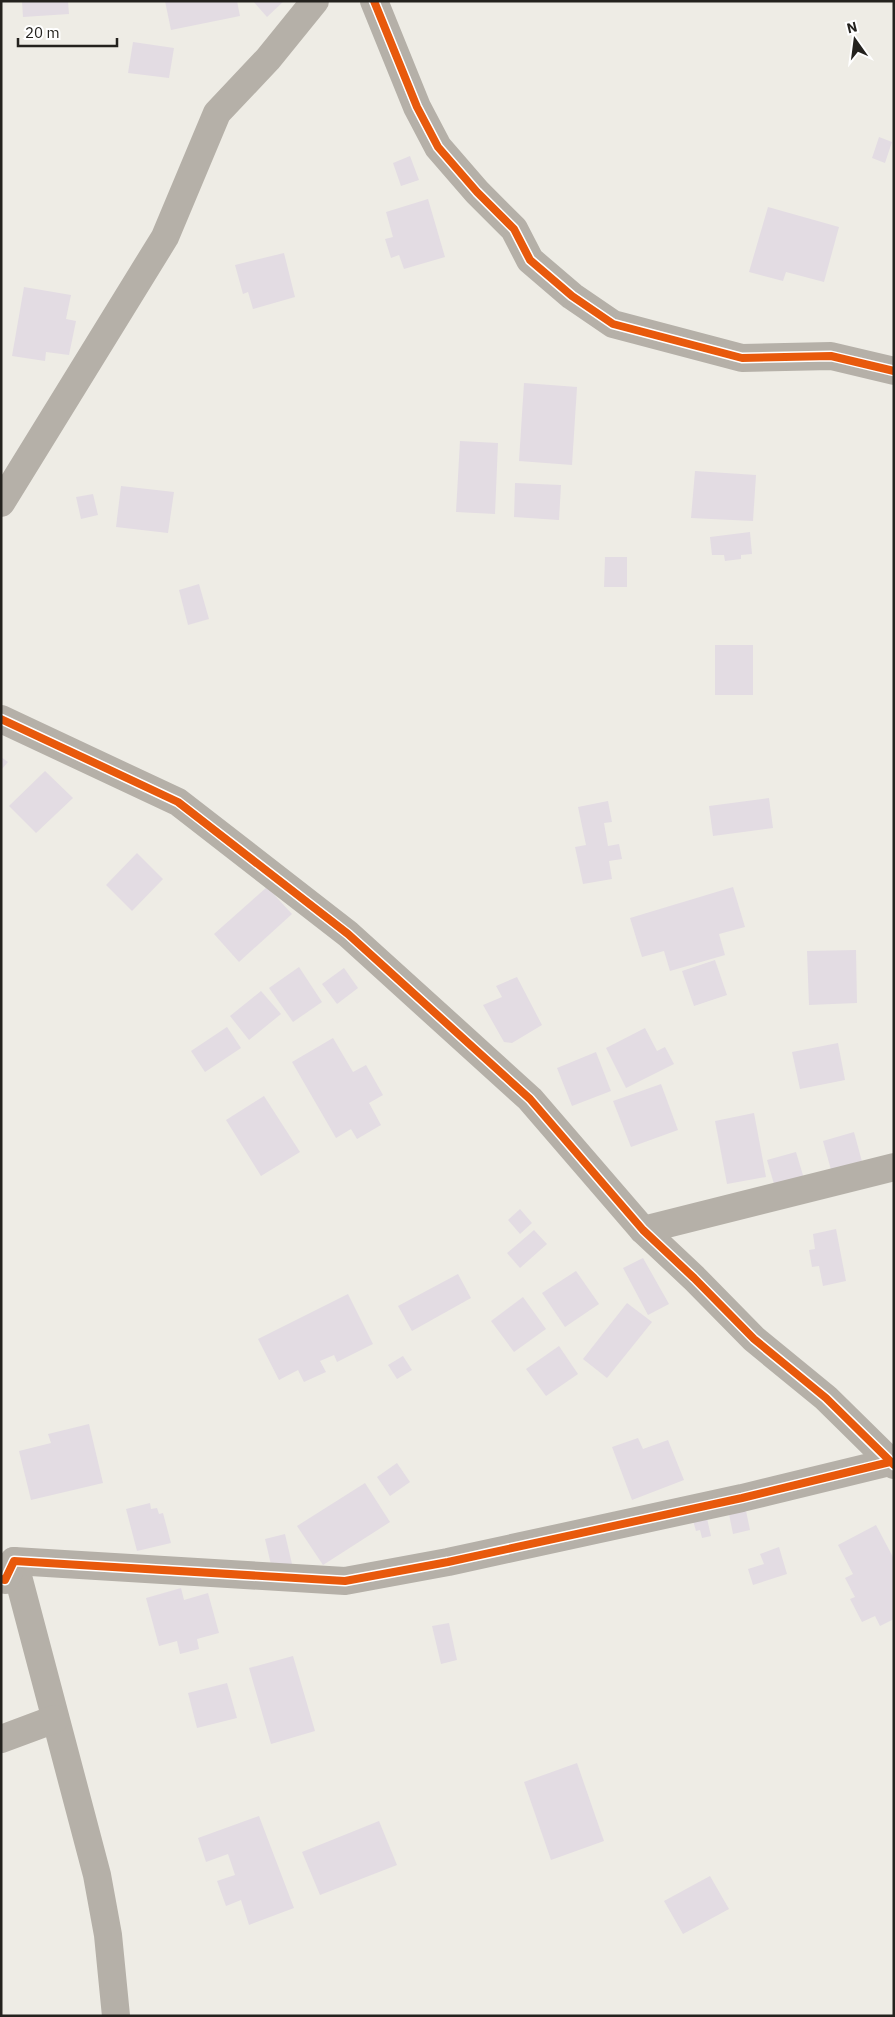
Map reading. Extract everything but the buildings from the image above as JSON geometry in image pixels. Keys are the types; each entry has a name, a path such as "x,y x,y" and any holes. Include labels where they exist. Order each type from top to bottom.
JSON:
{"street":[{"path":"1,502 165,237 218,113 268,59 315,1"},
{"path":"374,1 417,107 438,147 477,192 514,229 530,260 572,296 613,324 742,358 831,356 894,371"},
{"path":"1,719 178,802 287,884 348,934 530,1099 643,1230 694,1278 754,1340 826,1398 892,1463"},
{"path":"643,1230 894,1167"},
{"path":"116,2016 108,1934 98,1875 56,1719 8,1570 346,1581 448,1562 742,1498 892,1463"},
{"path":"1,1739 56,1719"}],"cycle path":[{"path":"374,1 417,107 438,147 477,192 514,229 530,260 572,296 613,324 742,358 831,356 894,371"},
{"path":"1,719 178,802 348,934 530,1099 643,1230 754,1339 826,1398 894,1465"},
{"path":"1,1579 5,1580 14,1561 345,1581 448,1562 742,1498 890,1462"}]}
